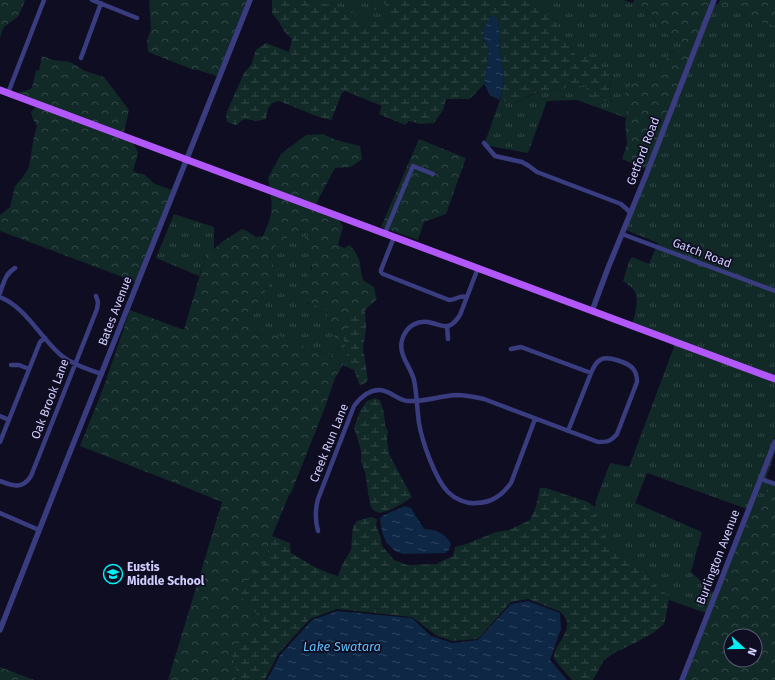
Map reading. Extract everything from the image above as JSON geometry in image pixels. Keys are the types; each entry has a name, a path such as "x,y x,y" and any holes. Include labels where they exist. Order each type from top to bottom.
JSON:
{"main road":[{"path":"0,90 775,379"}],"street":[{"path":"8,93 44,0"},
{"path":"92,0 137,18"},
{"name":"Bates Avenue","path":"0,630 250,0"},
{"name":"Getford Road","path":"592,311 714,0"},
{"path":"81,58 100,3"},
{"path":"484,142 495,156 522,162 537,172 621,204 631,213"},
{"path":"385,233 413,166 433,174"},
{"name":"Gatch Road","path":"622,234 775,291"},
{"path":"394,237 381,272 383,274 450,300 461,296 467,297"},
{"path":"0,293 6,276 15,268"},
{"path":"478,268 460,314 452,324 447,326 424,321 416,323 410,326 402,340 401,348 403,355 413,376 420,425 427,453 439,479 448,492 464,502 474,504 485,503 504,491 511,483 535,418"},
{"name":"Oak Brook Lane","path":"0,481 17,486 27,482 31,476 97,309 98,302 96,296"},
{"path":"0,297 12,303 20,310 61,355 74,364 101,374"},
{"path":"447,326 448,339"},
{"path":"0,442 40,342 45,338"},
{"path":"511,349 521,347 591,373 568,431"},
{"name":"Creek Run Lane","path":"318,531 316,521 318,499 354,406 360,398 368,393 378,390 388,392 402,400 407,401 457,395 484,399 598,442 606,442 612,440 617,434 637,382 637,376 634,369 628,364 608,358 600,359 595,364 591,373"},
{"path":"10,365 18,365 30,369"},
{"path":"0,416 9,420"},
{"name":"Burlington Avenue","path":"682,680 775,442"},
{"path":"761,479 775,484"},
{"path":"0,513 39,530"}],"green space":[{"path":"0,0 25,0 17,18 3,28 0,37"},
{"path":"149,0 247,0 217,76 194,70 148,52 147,41 151,29"},
{"path":"272,0 305,0 318,2 350,9 361,20 368,22 375,20 384,24 389,23 391,16 390,10 383,3 380,8 375,10 371,3 372,0 543,0 540,10 556,21 561,35 577,57 590,57 612,74 609,89 612,104 590,94 584,85 536,93 513,103 503,101 501,97 504,81 499,45 500,34 498,21 495,15 484,41 489,48 484,84 470,99 446,99 443,110 434,123 421,124 409,121 405,125 379,114 382,106 345,91 342,93 331,120 319,117 279,101 272,103 268,109 266,119 257,121 244,119 236,125 227,122 226,114 244,73 251,65 256,50 266,43 289,52 292,39 284,31 272,13"},
{"path":"305,0 372,0 371,3 380,8 383,3 386,5 391,12 391,16 389,23 384,24 375,20 368,22 361,20 357,16 337,7"},
{"path":"543,0 623,0 633,3 649,11 663,31 680,41 683,45 668,56 656,74 651,78 639,78 625,101 626,118 577,100 547,101 528,153 484,145 501,97 503,101 513,103 537,93 584,85 590,94 612,103 609,89 612,76 590,57 577,57 561,35 556,21 540,10"},
{"path":"634,0 712,0 646,169 622,159 627,144 625,123 627,115 625,101 626,89 639,78 651,78 656,74 668,56 672,52 678,50 682,45 680,41 663,31 649,11 633,3"},
{"path":"720,0 775,0 775,26 752,21 735,7 718,5"},
{"path":"715,4 735,7 752,21 760,21 775,26 775,377 632,324 637,299 635,292 623,281 629,261 632,257 649,264 658,243 626,230"},
{"path":"42,56 53,60 70,62 85,71 104,77 129,110 124,132 126,135 16,93 32,88 36,70 39,71"},
{"path":"37,106 131,141 138,153 133,171 144,174 155,184 172,190 136,282 0,231 0,215 10,207 15,186 29,167 37,126 31,112"},
{"path":"323,134 336,140 360,146 362,159 351,167 335,168 316,206 270,188 268,178 281,154 306,135"},
{"path":"419,139 466,158 446,214 424,222 418,240 381,227"},
{"path":"270,192 339,220 343,227 338,245 344,248 350,245 356,253 360,262 363,280 374,287 377,299 360,314 345,343 347,353 343,365 335,378 292,491 272,536 266,557 260,569 251,573 264,622 254,636 237,641 231,650 237,673 236,680 168,680 222,502 80,446 104,386 130,310 184,330 205,257 222,242 242,229 256,237 263,236 271,215 272,205","holes":["300,231 311,233 302,240 311,253 312,268 301,286 300,298 328,310 327,316 322,317 320,323 331,329 334,335 334,343 338,350 338,357 309,348 250,324 256,306 269,285 274,271 272,261 269,256 272,251 282,241"]},
{"path":"174,214 214,227 214,249 205,257 199,276 156,258"},
{"path":"300,231 311,233 302,240 309,249 312,258 308,275 301,286 307,303 328,310 327,316 320,323 331,329 334,335 334,343 338,350 338,357 309,348 249,324 256,306 269,285 272,261 269,256 278,244"},
{"path":"365,310 366,329 363,347 368,381 360,386 354,370 343,365 347,353 342,332 347,321"},
{"path":"675,344 775,381 775,436 747,509 647,473 635,503 702,532 691,572 714,593 706,613 669,600 667,594 658,588 642,566 630,557 612,551 594,514 596,500 610,463 629,467"},
{"path":"375,398 380,400 384,413 385,425 388,431 387,441 389,454 412,497 394,508 380,513 376,512 370,504 365,472 361,462 361,451 354,427 361,409 367,401"},
{"path":"775,448 775,453 765,481 770,483 757,513 751,510"},
{"path":"770,483 775,485 775,680 685,680 751,510 757,513"},
{"path":"540,488 546,488 588,502 595,507 594,514 612,551 630,557 642,566 658,588 667,594 669,600 664,624 653,633 616,652 604,660 593,680 572,680 554,658 554,653 567,629 566,619 561,612 528,599 511,602 478,639 452,641 437,636 412,617 337,609 310,619 278,654 265,680 236,680 237,673 230,650 237,641 254,636 264,622 241,597 242,588 251,573 260,569 266,557 272,536 290,543 291,553 320,569 338,576 342,565 351,550 353,526 357,521 371,517 377,519 376,525 381,538 382,546 394,560 407,565 436,564 453,556 455,547 496,532 509,530 530,520 536,506"},
{"path":"0,667 34,680 0,680"}],"water":[{"path":"495,15 498,21 500,34 499,45 504,81 500,100 489,94 484,83 489,48 484,40 484,32 490,17"},
{"path":"405,506 411,508 424,529 436,531 446,537 451,543 449,550 445,553 403,554 395,551 386,542 382,532 380,518"},
{"name":"Lake Swatara","path":"528,601 560,613 561,629 550,660 567,680 267,680 280,655 312,620 337,611 412,618 431,636 452,643 478,640 511,604"}],"place":[{"name":"Eustis Middle School","path":"113,574"}]}
